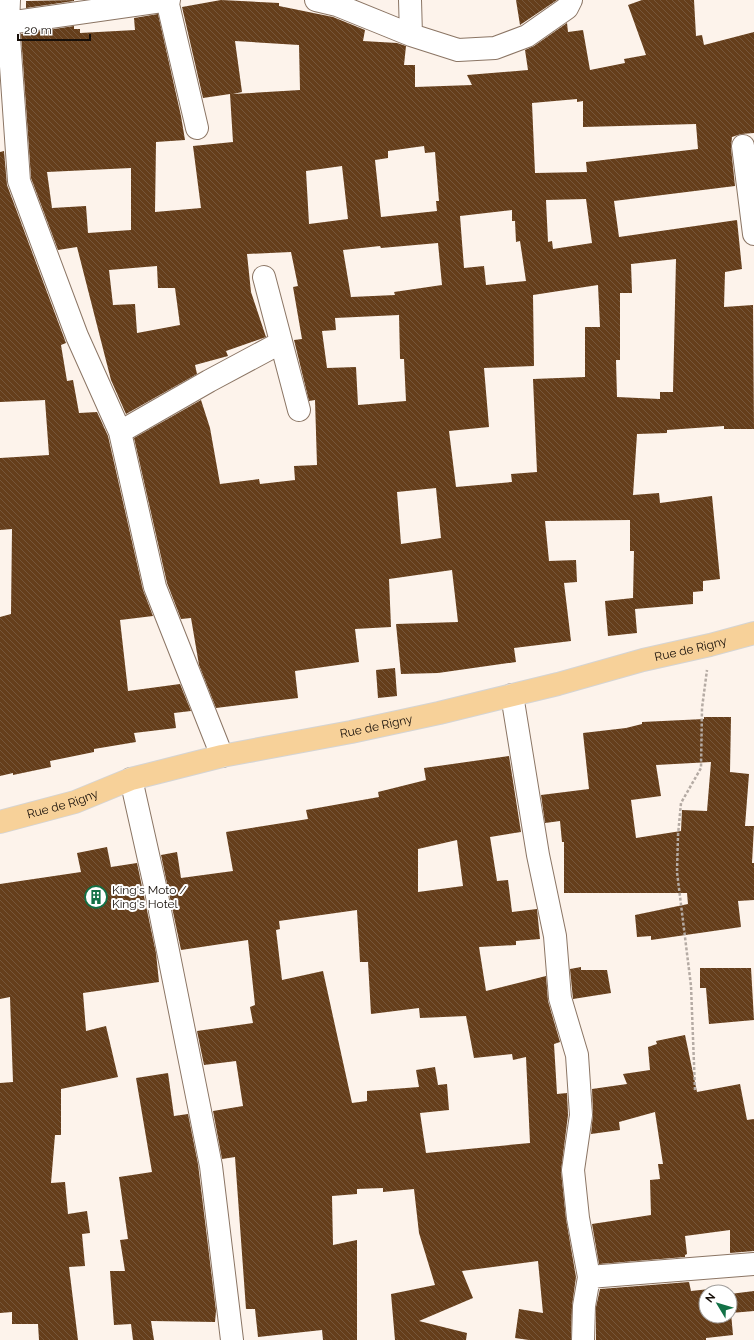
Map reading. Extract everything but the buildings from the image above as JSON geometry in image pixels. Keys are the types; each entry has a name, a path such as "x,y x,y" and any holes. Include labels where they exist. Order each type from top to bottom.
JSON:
{"main road":[{"name":"Rue de Rigny","path":"0,822 74,802 131,779 222,756 373,728 558,684 643,660 710,645 754,633"}],"street":[{"path":"9,0 4,23 19,181 77,336 120,432 155,587 222,756"},
{"path":"4,23 168,0 197,128"},
{"path":"316,0 337,5 411,35 458,50 495,48 527,36 567,8 571,0"},
{"path":"410,0 411,35"},
{"path":"743,146 754,234"},
{"path":"264,278 298,410"},
{"path":"120,432 209,381 280,343"},
{"path":"512,695 538,855 555,936 560,998 577,1055 581,1115 573,1170 578,1218 589,1277 584,1306 584,1340"},
{"path":"131,779 155,886 211,1166 232,1340"},
{"path":"589,1277 754,1264"}],"path":[{"path":"695,1090 691,986 677,872 678,835 680,803 701,768 702,708 710,645"}],"place":[{"name":"King's Moto / King's Hotel","path":"96,897"}]}
